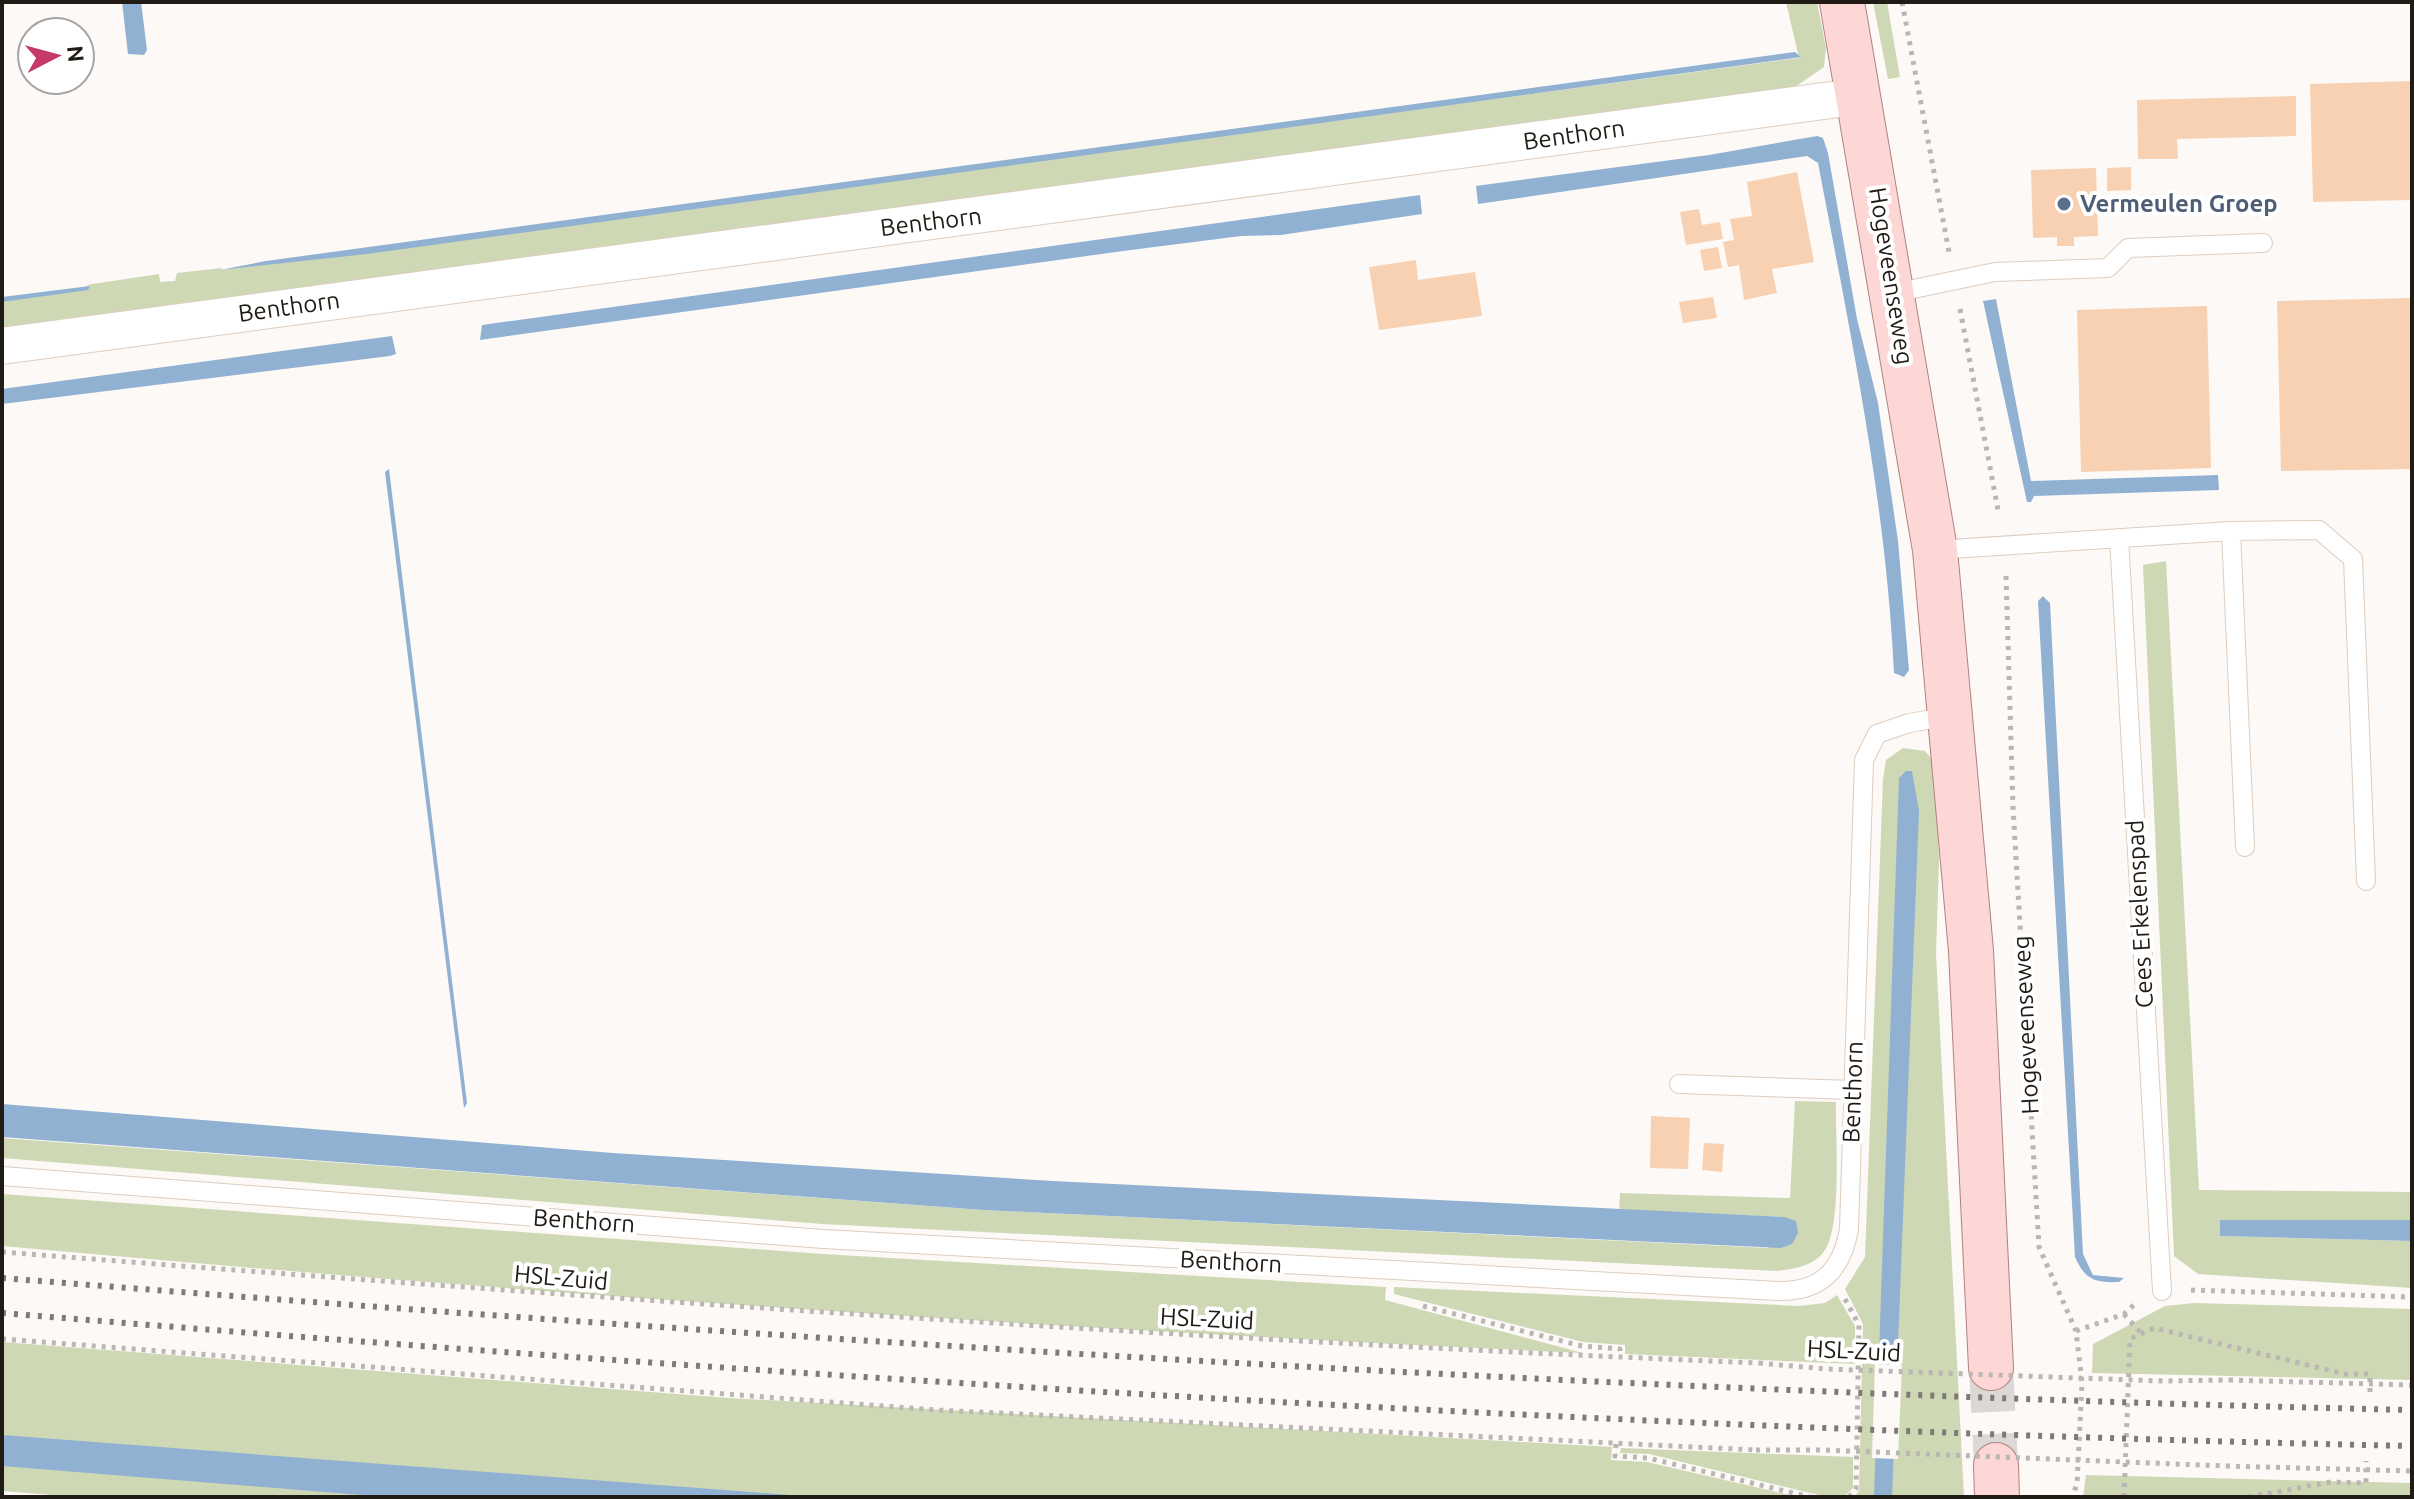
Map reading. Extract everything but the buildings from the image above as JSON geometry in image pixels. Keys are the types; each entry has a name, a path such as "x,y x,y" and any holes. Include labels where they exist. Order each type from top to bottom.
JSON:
{"main road":[{"name":"Hogeveenseweg","path":"1842,2 1861,96 1935,550 1953,716 1971,951 1991,1368"}],"street":[{"name":"Benthorn","path":"2,346 1861,96"}],"lane":[{"path":"1894,293 1995,272 2108,268 2128,248 2263,243"},
{"path":"1935,550 2231,531 2319,530 2353,559 2366,881"},
{"path":"2231,531 2245,847"},
{"name":"Cees Erkelenspad","path":"2119,538 2162,1291"},
{"name":"Benthorn","path":"2,1176 807,1238 1789,1291 1821,1282 1832,1274 1845,1250 1849,1229 1864,760 1877,734 1909,723 1953,716"},
{"path":"1679,1084 1853,1090"}],"path":[{"name":"Hogeveenseweg","path":"1902,2 2005,544 2013,807 2039,1247 2076,1331 2082,1383 2077,1484 2072,1497"},
{"name":"HSL-Zuid","path":"2,1252 736,1308 1826,1369 2148,1381 2412,1385"},
{"path":"1832,1274 1859,1325 1856,1489 1849,1497"},
{"path":"2076,1331 2124,1314 2141,1299 2162,1291 2412,1297"},
{"path":"1419,1305 1582,1346 1620,1349 1620,1357"},
{"path":"2124,1314 2140,1332"},
{"path":"2124,1497 2130,1339 2140,1332 2154,1328 2345,1374 2370,1374 2370,1393"},
{"path":"2,1339 936,1410 1756,1450 1839,1450 2412,1471"},
{"path":"1616,1444 1615,1456 1648,1458 1810,1497"},
{"path":"2248,1497 2331,1482 2366,1483 2366,1461"}],"green space":[{"path":"1786,2 1817,2 1826,48 1824,67 1798,85 1750,102 2,338 2,302 90,286 86,285 159,274 160,282 175,281 177,273 221,270 1799,58"},
{"path":"1873,2 1887,2 1900,77 1888,79"},
{"path":"2166,561 2199,1190 2412,1192 2412,1220 2220,1220 2220,1236 2412,1241 2412,1288 2198,1274 2174,1256 2143,565"},
{"path":"1903,748 1925,751 1935,763 1939,859 1936,954 1964,1497 1854,1497 1859,1491 1863,1324 1845,1289 1865,1257 1883,779 1886,760"},
{"path":"1795,1101 1836,1102 1836,1203 1829,1241 1823,1253 1808,1264 1777,1271 822,1224 2,1158 2,1138 983,1210 1768,1248 1785,1217 1619,1211 1620,1193 1790,1198"},
{"path":"2,1194 823,1254 1386,1287 1385,1300 1583,1353 1187,1333 792,1308 397,1280 2,1246"},
{"path":"1394,1287 1799,1306 1825,1303 1837,1295 1855,1326 1855,1364 1625,1354 1625,1345 1583,1342 1394,1294"},
{"path":"2194,1303 2412,1309 2412,1380 2092,1373 2093,1344 2165,1306"},
{"path":"2,1342 729,1398 1612,1447 1611,1460 1647,1462 1798,1497 77,1497 2,1491"},
{"path":"1621,1448 1853,1457 1853,1488 1844,1497 1827,1497 1649,1454 1620,1453"},
{"path":"2086,1475 2412,1483 2412,1497 2083,1497"}],"water":[{"path":"122,2 141,2 147,50 144,55 128,54"},
{"path":"1795,52 1801,57 367,254 220,270 266,261"},
{"path":"1817,136 1823,138 1828,153 1857,319 1878,403 1898,541 1909,670 1904,677 1894,673 1875,481 1818,163 1807,156 1478,204 1476,186 1709,155"},
{"path":"1420,195 1422,214 1281,235 1241,236 1123,251 480,340 482,325"},
{"path":"90,286 88,290 2,302 2,297"},
{"path":"1996,299 2031,481 2218,475 2219,490 2034,496 2031,502 2027,502 1983,301"},
{"path":"392,336 396,354 390,356 2,404 2,389"},
{"path":"389,469 467,1103 464,1108 385,472"},
{"path":"2043,596 2050,603 2083,1254 2093,1275 2124,1278 2119,1282 2092,1278 2083,1271 2075,1257 2038,601"},
{"path":"1906,771 1912,771 1919,811 1892,1497 1874,1497 1899,778"},
{"path":"2,1104 613,1153 1053,1181 1785,1217 1796,1221 1798,1233 1792,1244 1781,1248 983,1210 2,1137"},
{"path":"2220,1220 2412,1220 2412,1241 2220,1236"},
{"path":"2,1435 817,1497 386,1497 2,1466"}],"pier":[{"path":"1875,1364 1902,1365 1898,1459 1872,1458"}],"tunnel":[{"path":"1991,1368 1996,1465"}],"railway":[{"path":"2,1278 604,1323 1206,1361 1808,1391 2412,1410"},
{"path":"2,1313 604,1359 1206,1398 1809,1427 2412,1446"}],"place":[{"name":"Vermeulen Groep","path":"2064,204"}]}
